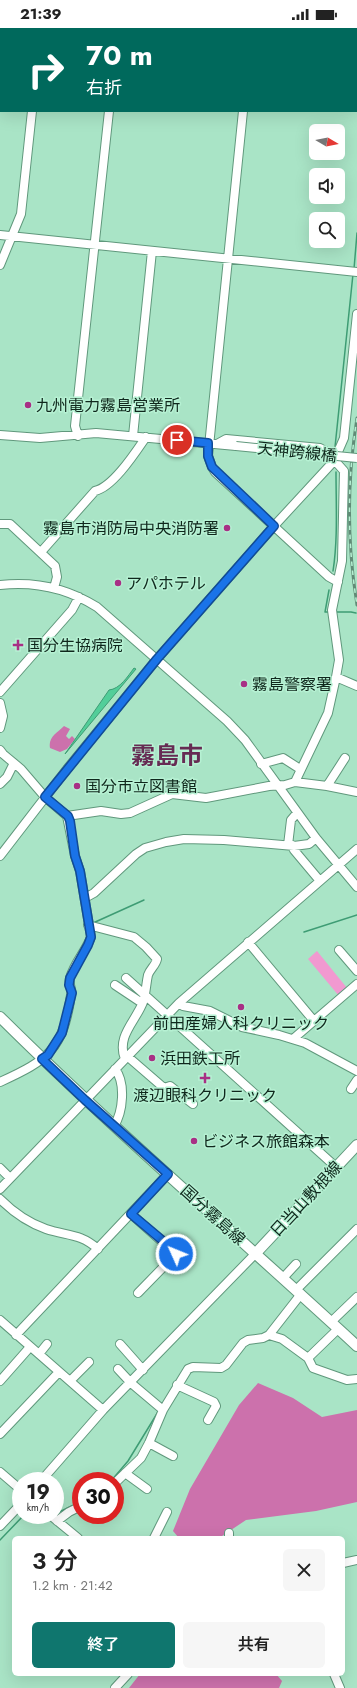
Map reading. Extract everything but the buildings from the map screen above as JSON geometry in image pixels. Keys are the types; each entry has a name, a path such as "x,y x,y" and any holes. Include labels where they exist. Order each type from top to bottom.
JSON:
{"main road":[{"name":"国分霧島線","path":"0,1017 85,1100 256,1253 357,1346"},
{"name":"日当山敷根線","path":"256,1253 357,1145"}],"street":[{"path":"0,265 21,214 32,112"},
{"path":"78,436 75,426 109,112"},
{"path":"243,112 228,258 213,444 208,456 212,467 329,577 338,582"},
{"path":"0,235 354,271"},
{"path":"133,436 152,251"},
{"path":"0,856 45,797 157,659 274,526 334,461 344,438 354,368 357,314"},
{"name":"天神跨線橋","path":"0,435 40,438 78,436 96,433 357,458"},
{"path":"41,552 95,491 102,490 130,460 146,437"},
{"path":"213,444 226,439 320,448 327,452 344,471 342,561 332,610 339,660 328,713 295,782"},
{"path":"0,524 10,524 55,566 57,571 54,588"},
{"path":"0,585 29,583 54,588 79,597 96,607 227,721 245,740 316,838 357,887"},
{"path":"0,692 72,610 79,597"},
{"path":"336,678 357,686"},
{"path":"0,703 3,716 0,728"},
{"path":"0,750 45,797 68,816 85,898 91,937 70,978 69,985 72,993 62,1033 48,1055 24,1071 0,1082"},
{"path":"261,764 283,758 300,769"},
{"path":"327,786 345,758"},
{"path":"0,784 7,777 14,763"},
{"path":"68,816 101,811 121,814 130,813 172,794 206,798 295,782 357,792"},
{"path":"297,813 291,820 290,845 320,881"},
{"path":"85,898 94,893 136,854 145,848 166,842 184,839 224,840 290,845 309,844 316,838"},
{"path":"0,1189 166,1015 248,942 357,849"},
{"path":"88,925 134,937 146,946 157,959 149,974 144,998 124,1039 122,1052 164,1088 170,1086 194,1104"},
{"path":"248,942 314,1021"},
{"path":"339,950 357,971"},
{"path":"126,978 144,998 221,1062 336,1167"},
{"path":"293,1039 357,984"},
{"path":"115,986 139,1001 144,998"},
{"path":"179,1003 183,1006 210,1011 242,1027 293,1039 312,1046 357,1071"},
{"path":"114,1126 119,1118 122,1103 119,1074 115,1069"},
{"path":"351,1089 357,1080"},
{"path":"0,1168 10,1178"},
{"path":"16,1335 168,1174"},
{"path":"0,1199 18,1215 44,1229 65,1234 72,1234 89,1241 98,1249"},
{"path":"131,1214 175,1251 176,1254 138,1293"},
{"path":"267,1336 298,1292 357,1229"},
{"path":"50,1472 103,1410 131,1383 256,1253"},
{"path":"283,1278 296,1264"},
{"path":"309,1361 357,1297"},
{"path":"0,1320 103,1410"},
{"path":"124,1472 141,1458 149,1443 162,1410 188,1369 193,1367 221,1368 226,1365 243,1343 253,1338 267,1336 282,1339 309,1361 347,1380 357,1379"},
{"path":"39,1354 47,1344"},
{"path":"120,1344 143,1370"},
{"path":"0,1381 30,1347"},
{"path":"70,1382 89,1362"},
{"path":"118,1369 131,1383 162,1410"},
{"path":"0,1434 59,1372"},
{"path":"177,1385 214,1402 216,1406 208,1420"},
{"path":"149,1443 174,1456"},
{"path":"128,1467 147,1490"},
{"path":"0,1472 12,1482"},
{"path":"155,1536 167,1512"},
{"path":"0,1526 12,1513"},
{"path":"61,1524 76,1536"},
{"path":"345,1563 357,1560"},
{"path":"115,1688 126,1676"},
{"path":"335,1676 340,1688"}],"shaded area":[{"path":"134,668 136,669 65,754 109,690 120,685"},
{"path":"64,726 70,729 66,736 69,739 72,736 75,739 67,749 60,752 50,748 50,741"},
{"path":"317,951 347,988 339,996 308,959"},
{"path":"258,1383 293,1398 322,1417 357,1410 357,1502 316,1511 246,1520 222,1536 177,1536 173,1531 190,1489 239,1405"},
{"path":"138,1676 278,1676 282,1681 279,1688 129,1688"}],"waterway":[{"path":"354,269 357,233"},
{"path":"335,447 353,274"},
{"path":"333,571 336,534 336,472"},
{"path":"329,590 325,612 330,612"},
{"path":"336,612 356,613"},
{"path":"93,923 144,900"},
{"path":"304,932 357,915"},
{"path":"119,1472 128,1461 158,1412"},
{"path":"64,1510 72,1506"},
{"path":"0,1540 15,1524"}],"railway":[{"path":"357,418 351,465 350,488 351,558 357,605"}],"place":[{"name":"九州電力霧島営業所","path":"28,405"},
{"name":"霧島市消防局中央消防署","path":"227,528"},
{"name":"アパホテル","path":"118,583"},
{"name":"国分生協病院","path":"18,645"},
{"name":"霧島警察署","path":"244,684"},
{"name":"国分市立図書館","path":"77,786"},
{"name":"前田産婦人科クリニック","path":"241,1007"},
{"name":"浜田鉄工所","path":"152,1058"},
{"name":"渡辺眼科クリニック","path":"205,1078"},
{"name":"ビジネス旅館森本","path":"194,1141"}],"district":[{"name":"霧島市","path":"167,755"}],"route":[{"path":"176,1254 175,1251 131,1214 168,1174 85,1100 42,1059 48,1055 62,1033 72,993 69,985 70,978 91,937 80,871 75,856 70,821 68,816 45,797 157,659 274,526 212,467 208,456 208,443 177,440"}]}
